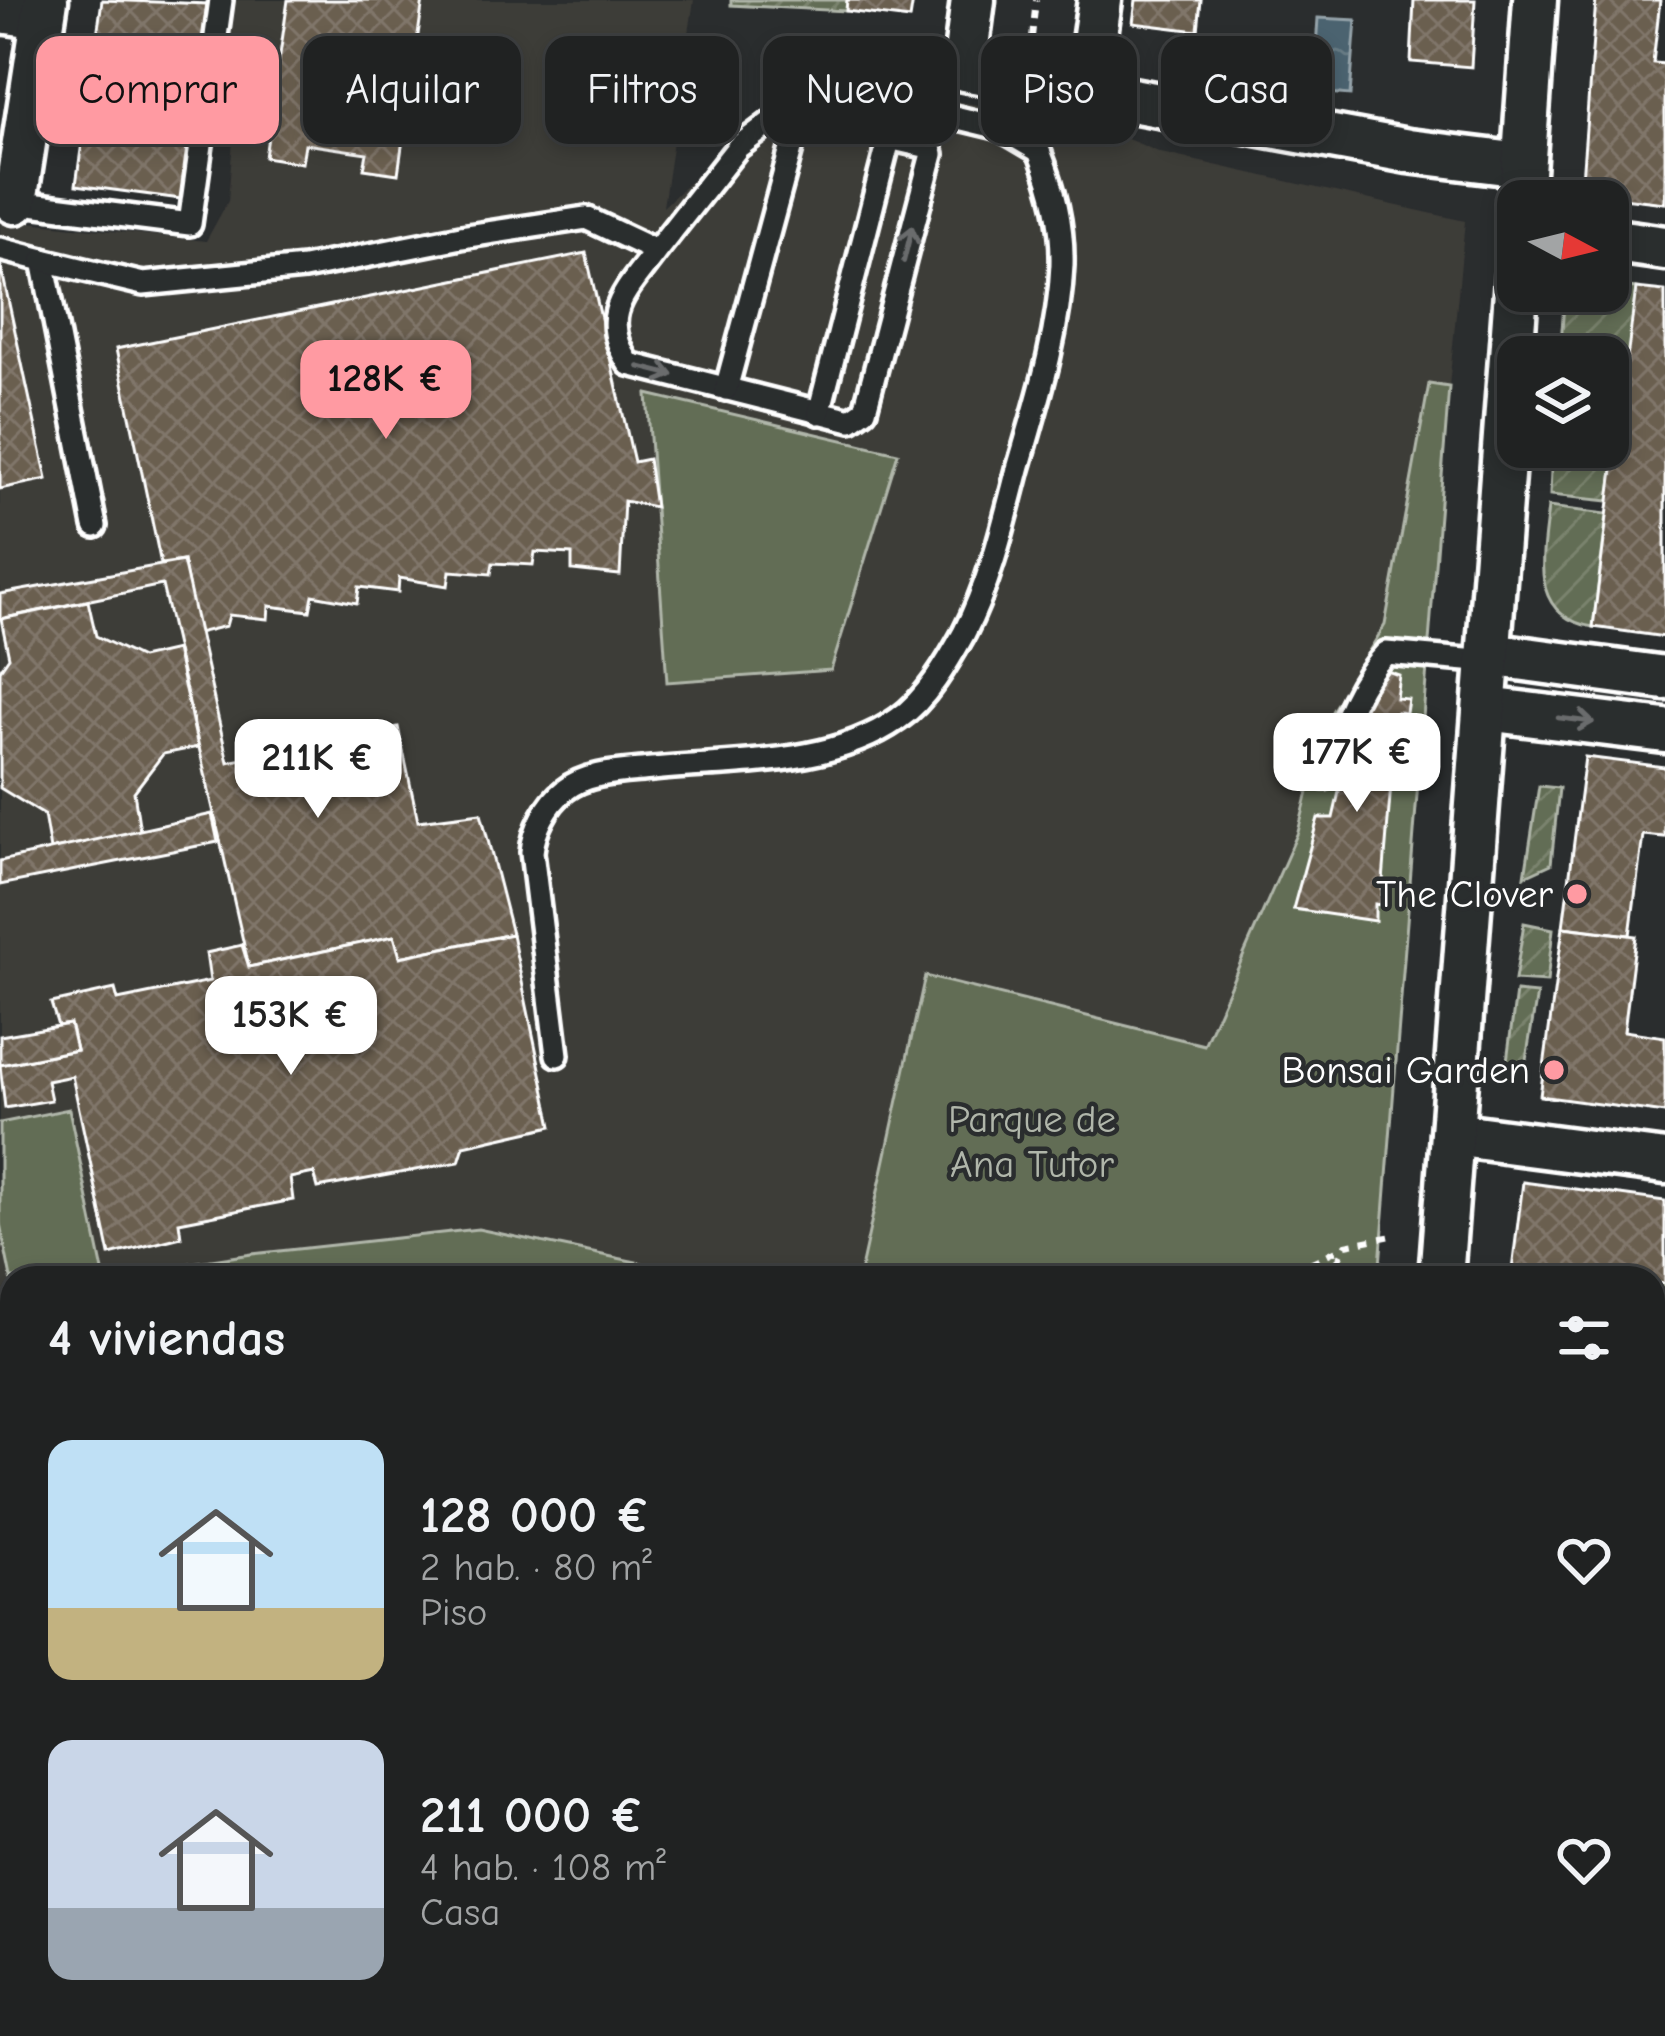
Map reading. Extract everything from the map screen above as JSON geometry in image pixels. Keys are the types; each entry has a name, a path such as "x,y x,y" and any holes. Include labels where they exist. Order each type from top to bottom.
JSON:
{"street":[{"path":"974,0 964,69 981,72"},
{"path":"1095,36 1100,0"},
{"path":"1522,180 1535,0"},
{"path":"0,11 45,9 15,202"},
{"path":"1137,101 1408,151 1511,180"},
{"path":"1629,243 1665,248"},
{"path":"1443,1266 1515,312"},
{"path":"1489,658 1665,677"},
{"path":"1486,709 1665,731"},
{"path":"1452,1134 1665,1162"}],"lane":[{"path":"15,202 190,224 221,0"},
{"path":"556,1055 532,852 538,826 562,790 584,779 621,772 820,752 902,717 946,663 966,629 1045,373 1062,266 1058,205 1039,151 1018,135 957,118"},
{"path":"763,125 738,147 615,308 619,349 629,364 851,420 865,410 932,154 924,144"},
{"path":"726,389 792,144"},
{"path":"819,412 888,144"},
{"path":"0,249 143,284 304,268 461,236 586,218 656,251"},
{"path":"44,260 95,526"},
{"path":"1324,778 1350,710 1373,666 1386,653 1489,658"}],"path":[{"path":"1032,36 1036,0"},
{"path":"1303,1266 1346,1245 1392,1236"},
{"path":"1335,1266 1346,1245"}],"shaded area":[{"path":"228,0 694,0 689,36 545,36 545,144 672,144 663,207 730,144 739,144 739,136 763,113 763,144 957,144 957,101 981,105 981,144 1137,143 1161,153 1465,221 1449,387 1429,385 1385,625 1326,721 1298,832 1204,1046 925,977 862,1266 655,1266 478,1229 302,1266 0,1266 0,219 206,241 228,201 233,144 279,144 279,36 223,36"}],"green space":[{"path":"731,0 847,0 846,11 731,5"},
{"path":"1629,287 1636,288 1629,349 1629,336 1562,336 1563,312 1629,312"},
{"name":"Parque de Ana Tutor","path":"1429,384 1449,387 1380,1266 862,1266 925,976 1204,1045 1298,832 1326,721 1385,625"},
{"path":"647,394 898,453 831,670 667,682"},
{"path":"1551,468 1613,468 1609,501 1550,495"},
{"path":"1548,507 1607,514 1593,627 1557,610 1548,597 1543,563"},
{"path":"1539,786 1559,788 1551,864 1525,876"},
{"path":"1524,923 1553,929 1547,982 1515,980"},
{"path":"1516,992 1537,994 1525,1066 1507,1061"},
{"path":"69,1109 102,1266 9,1266 0,1223 0,1123"},
{"path":"478,1229 655,1266 171,1266 252,1254"}],"water":[{"path":"1318,18 1356,20 1350,95 1332,94 1332,36 1317,36"}],"building":[{"path":"102,0 208,4 204,36 97,36"},
{"path":"288,0 423,0 418,36 303,36 302,163 265,157 267,144 279,144 279,61"},
{"path":"847,0 913,0 910,19 846,11"},
{"path":"1136,0 1201,0 1198,31 1133,23"},
{"path":"1414,0 1475,0 1471,67 1411,62"},
{"path":"1596,0 1660,0 1653,63 1665,64 1665,203 1629,199 1629,180 1582,180"},
{"path":"82,144 189,144 181,199 76,185"},
{"path":"305,144 402,144 398,174 364,169 367,153"},
{"path":"586,253 634,462 648,459 655,507 624,501 620,575 572,570 572,554 535,552 533,565 493,563 491,574 450,571 448,586 399,578 398,592 359,587 357,603 313,595 310,611 269,606 268,619 229,615 226,626 198,633 183,561 161,564 116,349"},
{"path":"0,262 47,479 0,489"},
{"path":"1636,288 1665,291 1665,637 1593,627 1613,468 1629,468 1629,343"},
{"path":"183,561 228,762 398,727 418,821 481,813 512,934 400,957 394,936 249,967 162,585 0,619 0,594"},
{"path":"88,601 96,636 141,658 176,650 198,747 163,754 134,792 140,831 50,850 44,815 0,788 0,670 9,657 1,619"},
{"path":"1384,670 1399,675 1396,698 1408,699 1406,713 1397,712 1381,905 1375,904 1375,921 1293,909 1318,818 1333,818 1344,770 1357,771 1359,763 1335,762 1362,699"},
{"path":"1585,757 1665,767 1665,837 1643,835 1630,935 1563,927"},
{"path":"212,814 218,842 0,885 0,861"},
{"path":"1563,927 1636,936 1624,1031 1665,1037 1665,1113 1540,1096"},
{"path":"512,934 552,1126 464,1146 459,1162 318,1188 314,1173 290,1178 293,1200 179,1222 181,1237 110,1255 72,1076 47,1081 51,1100 5,1108 0,1065 76,1050 70,1024 58,1026 51,1003 115,989 118,1000 210,981 206,953 242,945 249,967 394,936 400,957"},
{"path":"70,1024 76,1050 0,1065 0,1036"},
{"path":"1523,1182 1665,1201 1665,1266 1512,1266"}],"place":[{"name":"The Clover","path":"1577,894"},
{"name":"Bonsai Garden","path":"1554,1070"}]}
